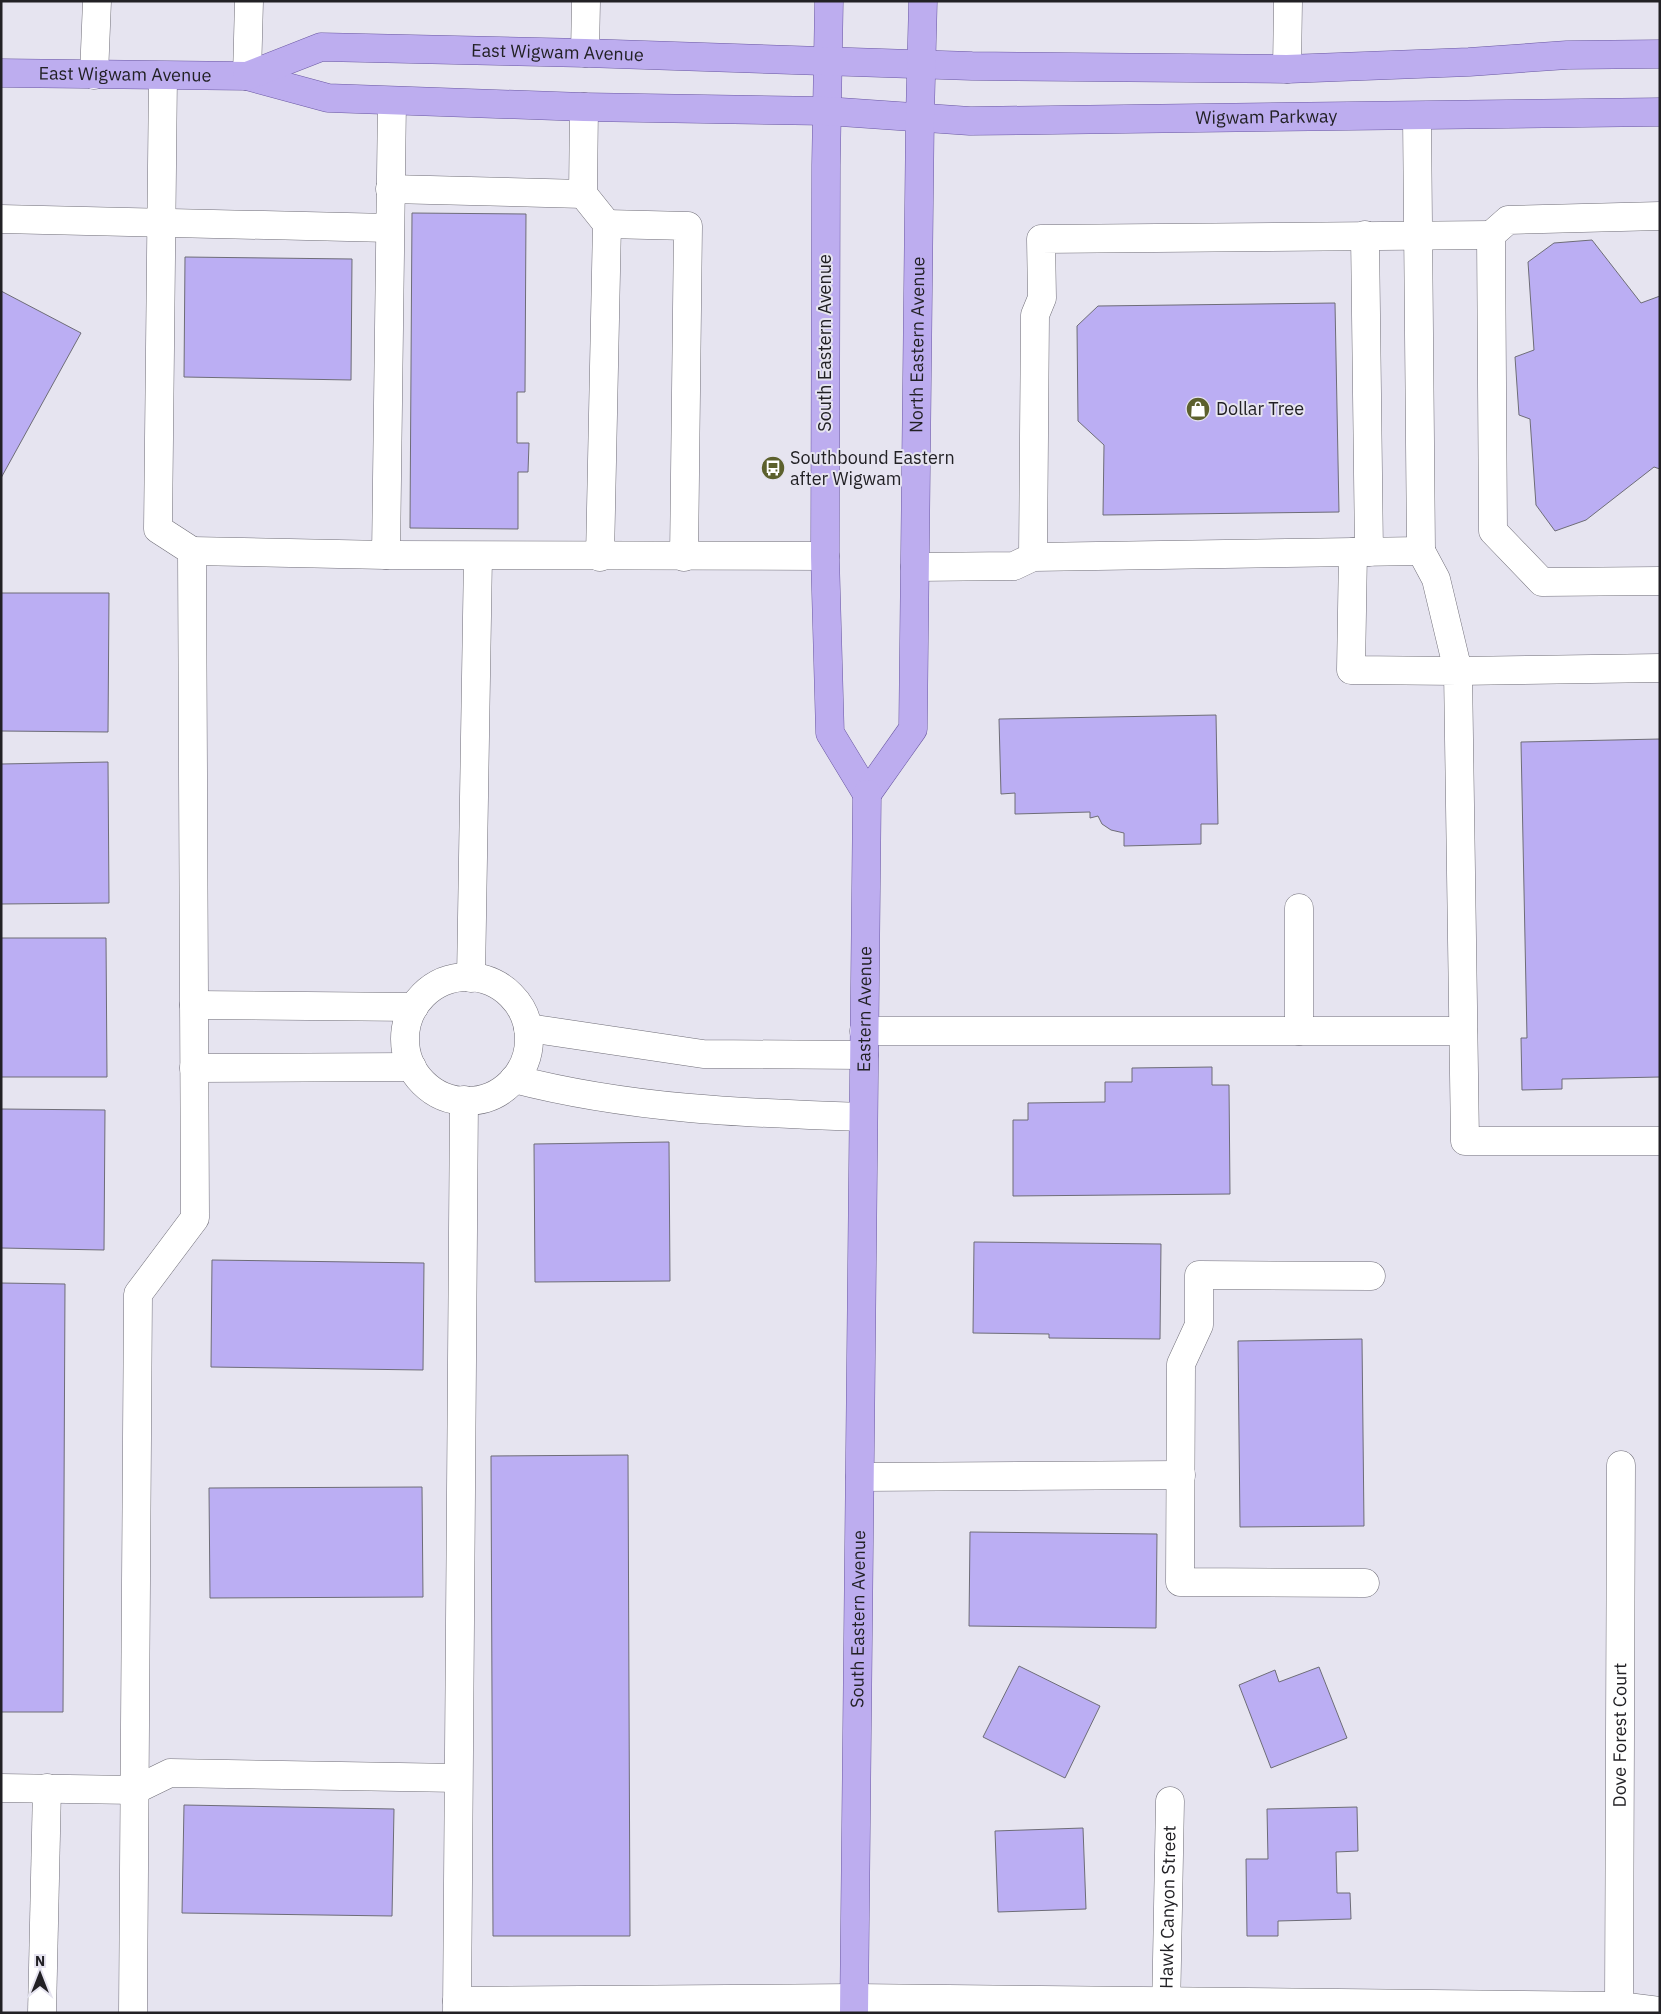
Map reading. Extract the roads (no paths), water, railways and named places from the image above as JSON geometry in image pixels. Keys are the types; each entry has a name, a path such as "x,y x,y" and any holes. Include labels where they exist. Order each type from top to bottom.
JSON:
{"main road":[{"name":"South Eastern Avenue","path":"829,1 826,111 825,556 830,733 867,794"},
{"name":"North Eastern Avenue","path":"867,794 913,729 920,116 924,1"},
{"name":"East Wigwam Avenue","path":"248,76 322,47 585,53 922,65"},
{"path":"922,65 1287,69 1469,62 1567,55 1660,54"},
{"name":"East Wigwam Avenue","path":"1,73 248,76 328,98 584,107 826,111 872,114"},
{"name":"Wigwam Parkway","path":"872,114 970,121 1660,112"},
{"name":"Eastern Avenue","path":"862,1225 867,794"},
{"name":"South Eastern Avenue","path":"854,2005 862,1225"}],"street":[{"path":"94,75 97,1"},
{"path":"248,76 249,1"},
{"path":"585,53 586,1"},
{"path":"1287,69 1288,1"},
{"path":"163,76 158,529 192,551 600,557 825,556"},
{"path":"386,555 392,101"},
{"path":"584,107 583,194 607,224 600,557"},
{"path":"1417,116 1421,551 1436,579 1458,671 1465,1141 1660,1141"},
{"path":"390,189 583,194"},
{"path":"1033,557 1035,315 1042,298 1041,239 1491,234 1508,220 1660,216"},
{"path":"1,219 389,228"},
{"path":"607,224 688,226 684,557"},
{"path":"1365,234 1361,552 1351,670 1458,671 1660,668"},
{"path":"1491,234 1493,531 1542,582 1660,581"},
{"path":"133,2013 138,1294 195,1218 192,551"},
{"path":"915,567 1014,566 1033,557 1421,551"},
{"path":"472,978 478,556"},
{"path":"1300,908 1300,1031"},
{"path":"472,978 497,985 511,995 521,1008 528,1028 529,1042 526,1059 514,1079 491,1096 474,1101 437,1093 423,1082 412,1067 406,1050 405,1032 414,1007 420,998 433,987 448,980 472,978"},
{"path":"194,1005 414,1007"},
{"path":"528,1028 702,1054 864,1043 1300,1031 1463,1031"},
{"path":"194,1068 412,1067"},
{"path":"514,1079 569,1093 712,1111 863,1117"},
{"path":"464,1100 457,2007 854,2005 1619,2006 1660,2011"},
{"path":"1365,1583 1180,1582 1181,1364 1199,1325 1199,1275 1372,1276"},
{"name":"Dove Forest Court","path":"1619,2006 1621,1465"},
{"path":"860,1477 1181,1475"},
{"path":"1,1788 135,1790 170,1773 458,1778"},
{"path":"42,2013 47,1788"},
{"name":"Hawk Canyon Street","path":"1167,2006 1170,1801"}],"place":[{"name":"Dollar Tree","path":"1198,409"},
{"name":"Southbound Eastern after Wigwam","path":"773,468"}]}
